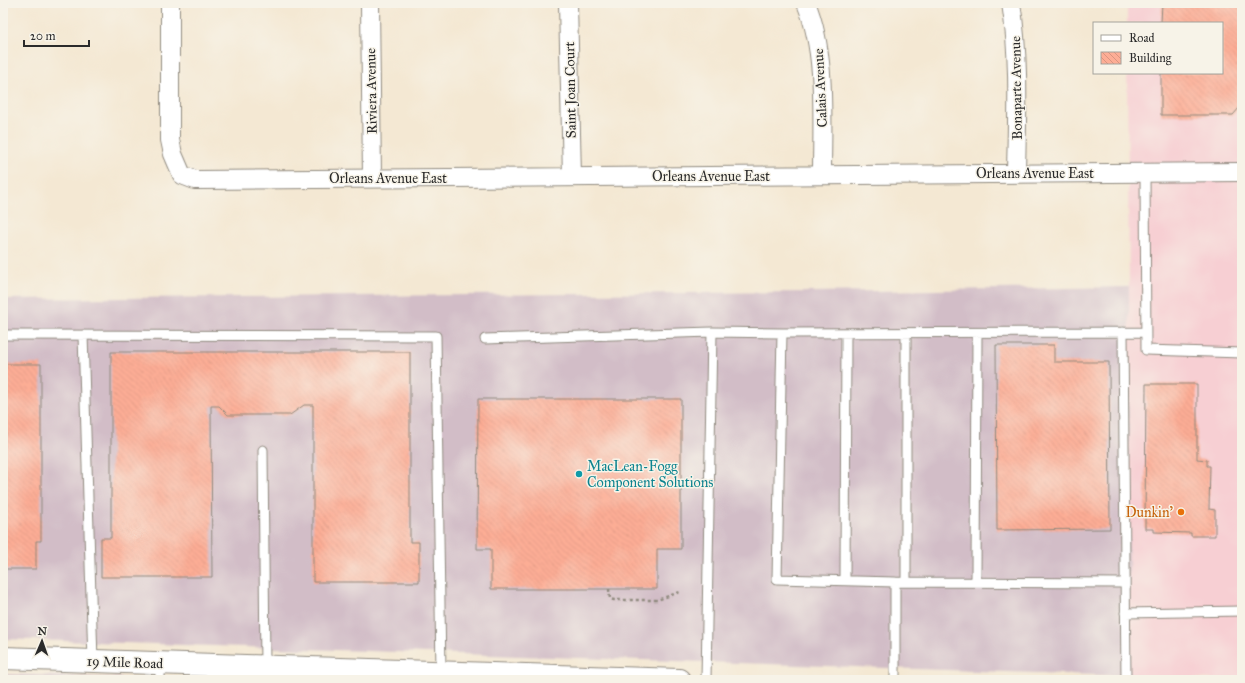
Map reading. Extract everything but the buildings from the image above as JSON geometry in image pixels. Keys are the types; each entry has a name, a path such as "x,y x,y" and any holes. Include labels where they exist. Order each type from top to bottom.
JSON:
{"street":[{"name":"Orleans Avenue East","path":"170,3 170,140 173,154 182,175 195,180 1242,172"},
{"name":"Riviera Avenue","path":"370,3 372,178"},
{"name":"Saint Joan Court","path":"568,3 572,177"},
{"name":"Calais Avenue","path":"806,3 815,29 818,48 822,99 822,175"},
{"name":"Bonaparte Avenue","path":"1012,3 1017,69 1016,174"},
{"name":"19 Mile Road","path":"3,658 93,661 160,671 227,673 265,666 441,676 679,680"}],"lane":[{"path":"1145,173 1146,350 1242,354"},
{"path":"485,339 712,332 1145,332"},
{"path":"706,680 712,332"},
{"path":"1123,332 1126,680"},
{"path":"782,333 777,579 895,582 1125,583"},
{"path":"845,580 846,333"},
{"path":"906,333 906,582"},
{"path":"976,582 977,333"},
{"path":"3,335 436,336 441,676"},
{"path":"83,335 93,661"},
{"path":"263,450 265,666"},
{"path":"895,582 895,680"},
{"path":"1125,612 1242,610"}],"path":[{"path":"609,589 610,599 614,600 657,600 680,592"}],"shaded area":[{"path":"1127,3 1242,3 1242,680 1129,676 1129,287 1127,74 1223,74 1223,22 1127,22"},
{"path":"1129,287 1129,676 3,639 3,299 812,292"},
{"path":"3,674 194,680 3,680"}],"place":[{"name":"MacLean-Fogg Component Solutions","path":"579,474"},
{"name":"Dunkin'","path":"1181,512"}]}
